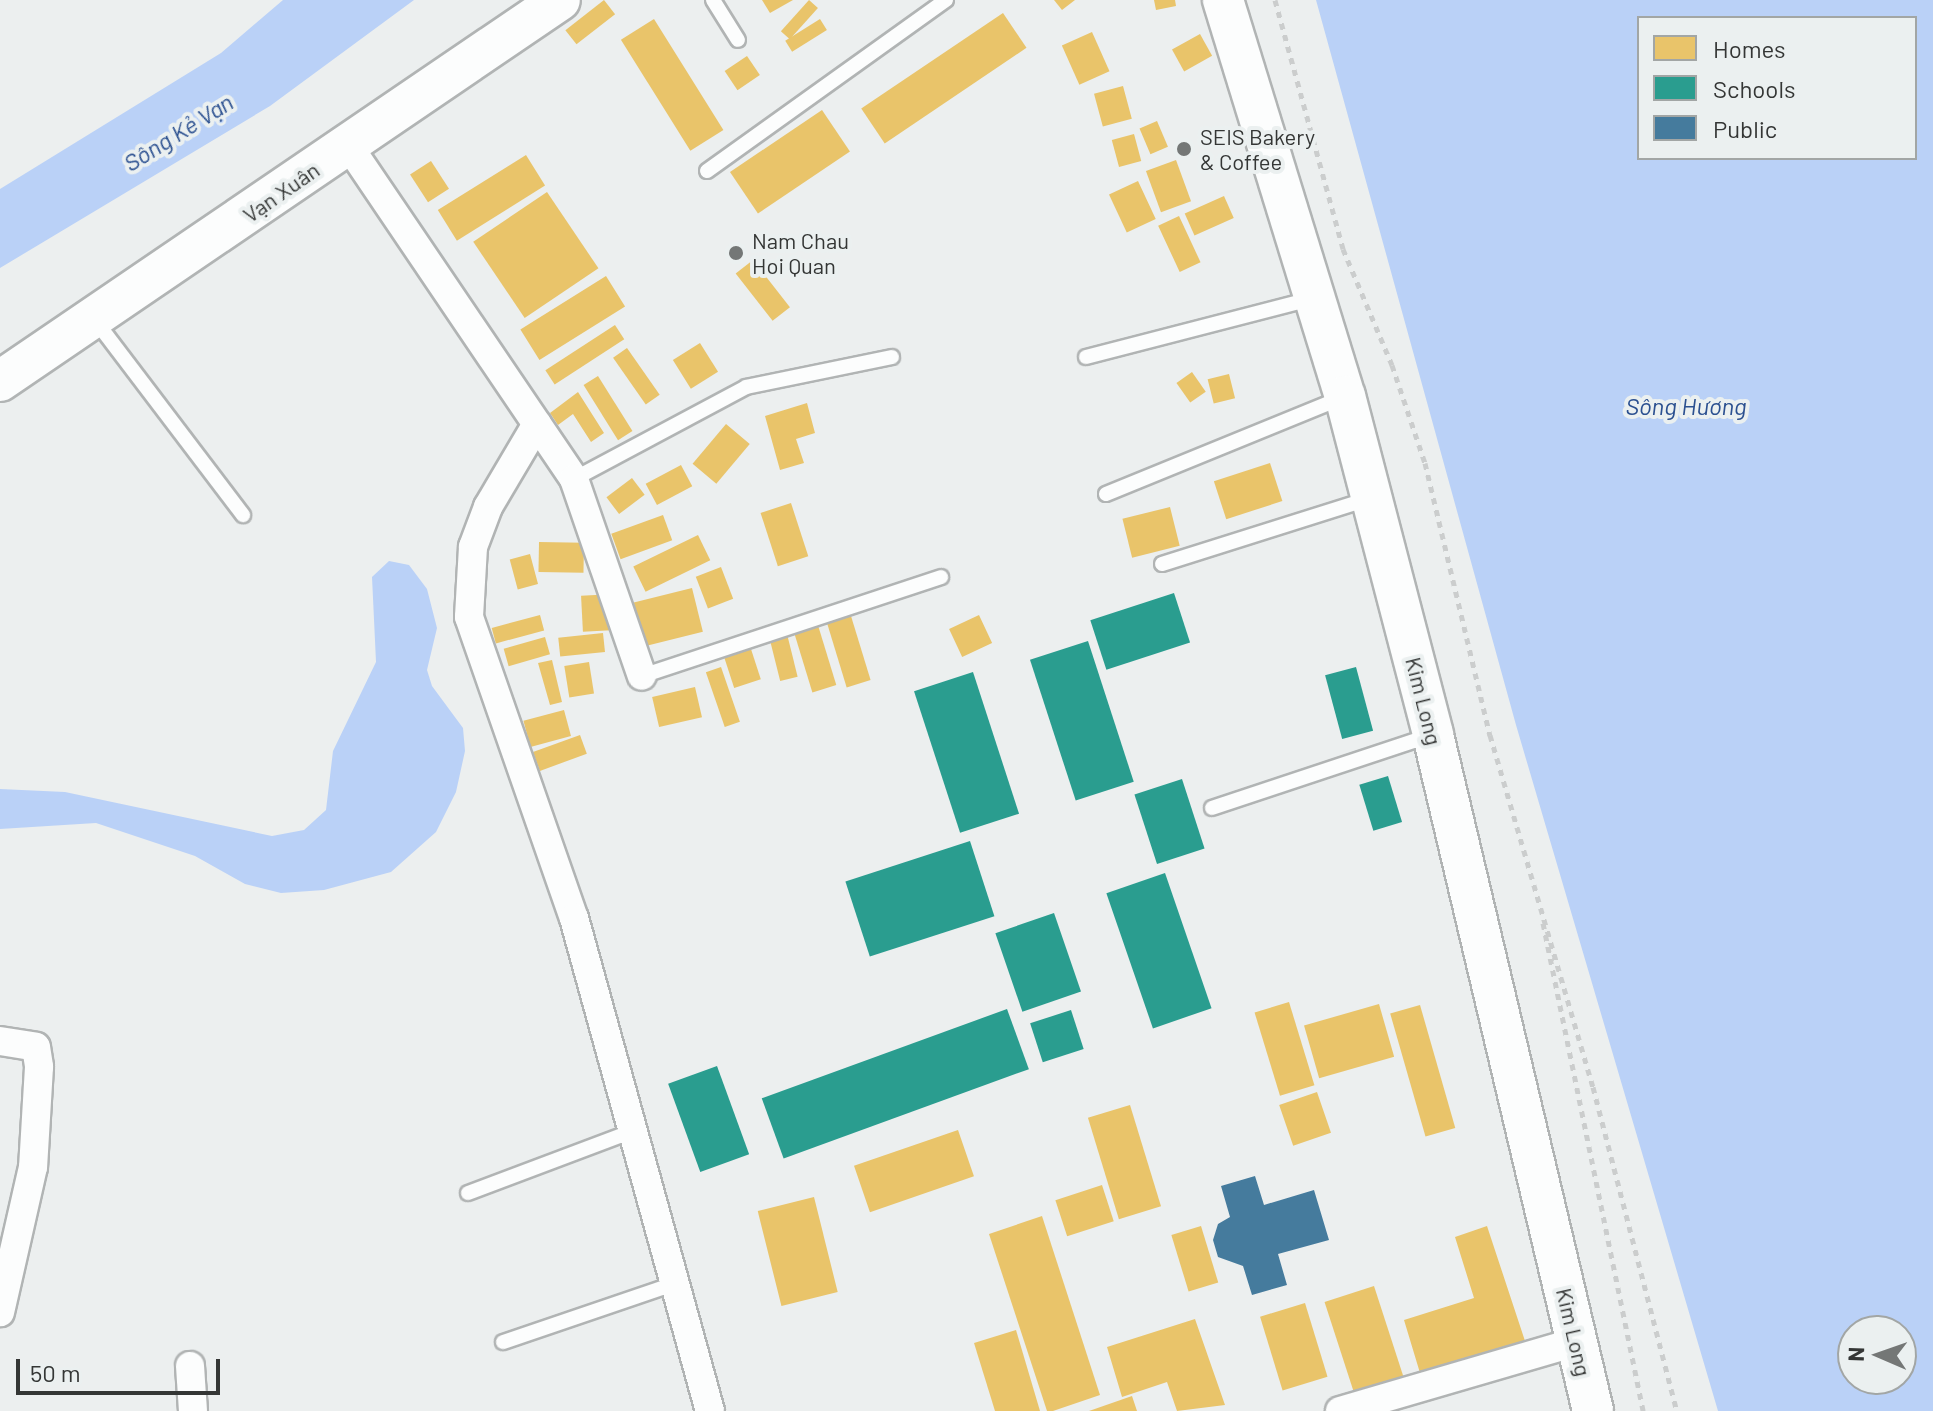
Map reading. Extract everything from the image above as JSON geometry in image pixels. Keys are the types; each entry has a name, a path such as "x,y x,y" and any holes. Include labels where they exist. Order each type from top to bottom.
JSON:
{"main road":[{"name":"Vạn Xuân","path":"0,381 560,0"},
{"name":"Kim Long","path":"1223,0 1345,396 1433,735 1593,1411"}],"street":[{"path":"348,145 574,479 642,676"},
{"path":"537,424 488,507 473,547 469,617 574,918 636,1130 710,1411"},
{"path":"0,1041 36,1047 39,1067 33,1167 0,1312"},
{"path":"1340,1411 1576,1342"},
{"path":"190,1366 193,1411"}],"lane":[{"path":"713,0 738,40"},
{"path":"707,171 946,0"},
{"path":"1086,357 1315,298"},
{"path":"95,319 243,515"},
{"path":"574,479 746,387 892,357"},
{"path":"1106,494 1345,396"},
{"path":"1162,564 1371,498"},
{"path":"642,676 941,577"},
{"path":"1212,808 1433,735"},
{"path":"468,1193 636,1130"},
{"path":"503,1342 676,1283"}],"path":[{"path":"1275,0 1351,273 1392,365 1425,463 1490,735 1627,1208 1677,1411"},
{"path":"1537,893 1643,1411"}],"water":[{"name":"Sông Kẻ Vạn","path":"283,0 414,0 270,106 0,268 0,189 221,53"},
{"name":"Sông Hương","path":"1316,0 1933,0 1933,1411 1718,1411 1516,725"},
{"path":"389,561 409,565 427,589 437,628 427,670 432,686 463,728 465,751 456,792 436,832 391,872 324,890 281,893 245,884 195,856 96,823 0,829 0,789 65,792 272,836 304,830 326,810 333,751 376,662 372,577"}],"building: Homes":[{"path":"604,0 615,14 576,44 565,30"},
{"path":"762,0 793,0 770,13"},
{"path":"809,0 818,8 790,39 781,31"},
{"path":"1054,0 1075,0 1062,10"},
{"path":"1154,0 1175,0 1176,6 1156,10"},
{"path":"1003,13 1026,48 885,143 861,109"},
{"path":"654,19 723,130 690,151 621,40"},
{"path":"820,19 827,30 792,52 785,41"},
{"path":"1092,32 1109,71 1079,85 1062,45"},
{"path":"1200,34 1212,56 1184,71 1172,50"},
{"path":"747,56 760,75 737,90 725,71"},
{"path":"1123,86 1132,119 1103,127 1094,94"},
{"path":"822,110 850,151 758,214 730,172"},
{"path":"1157,121 1168,147 1150,154 1140,128"},
{"path":"1134,134 1141,161 1119,167 1112,140"},
{"path":"526,155 545,186 457,241 438,210"},
{"path":"1176,160 1191,201 1161,212 1146,171"},
{"path":"431,161 449,189 428,202 410,175"},
{"path":"1138,181 1156,219 1127,233 1109,195"},
{"path":"547,192 598,268 525,318 473,242"},
{"path":"1224,196 1234,218 1194,235 1185,213"},
{"path":"1179,216 1201,262 1180,272 1158,226"},
{"path":"753,260 790,307 773,321 736,274"},
{"path":"606,276 625,307 539,360 520,330"},
{"path":"615,325 624,339 555,384 545,370"},
{"path":"700,343 718,372 691,389 673,360"},
{"path":"627,348 660,395 646,404 613,358"},
{"path":"1192,372 1206,392 1190,403 1176,383"},
{"path":"1229,374 1235,398 1214,404 1208,379"},
{"path":"598,376 632,431 618,440 584,385"},
{"path":"578,392 604,433 591,442 573,414 558,425 550,413"},
{"path":"807,403 815,433 796,439 804,463 780,470 765,416"},
{"path":"726,424 750,444 716,484 693,464"},
{"path":"1270,463 1282,501 1226,519 1214,481"},
{"path":"681,465 692,486 657,505 646,484"},
{"path":"632,478 645,495 619,514 606,497"},
{"path":"791,503 808,556 778,566 761,513"},
{"path":"1170,507 1180,546 1132,558 1122,519"},
{"path":"663,515 672,540 621,559 611,534"},
{"path":"698,535 710,560 646,592 633,567"},
{"path":"539,542 584,543 583,573 538,572"},
{"path":"530,554 538,584 518,589 510,559"},
{"path":"721,567 733,599 708,608 696,577"},
{"path":"692,588 703,632 645,646 634,603"},
{"path":"614,594 616,630 583,632 581,596"},
{"path":"540,615 544,630 496,643 492,628"},
{"path":"979,615 992,643 962,657 949,629"},
{"path":"851,616 871,680 847,687 827,623"},
{"path":"817,622 836,685 812,692 793,629"},
{"path":"603,633 605,652 560,657 558,638"},
{"path":"787,634 798,677 780,681 770,638"},
{"path":"545,637 550,654 509,666 504,649"},
{"path":"750,646 761,679 734,688 723,655"},
{"path":"552,660 562,702 550,705 538,663"},
{"path":"589,662 594,694 569,698 564,666"},
{"path":"721,667 740,722 725,727 706,672"},
{"path":"695,687 702,717 659,727 652,697"},
{"path":"564,710 571,736 530,747 523,721"},
{"path":"580,735 587,754 540,771 533,752"},
{"path":"1289,1002 1314,1085 1280,1096 1255,1013"},
{"path":"1379,1004 1394,1057 1319,1078 1304,1025"},
{"path":"1420,1005 1455,1128 1425,1137 1390,1014"},
{"path":"1317,1092 1331,1133 1293,1146 1279,1105"},
{"path":"1130,1105 1161,1206 1119,1219 1088,1118"},
{"path":"958,1130 974,1176 870,1212 854,1166"},
{"path":"1102,1185 1114,1221 1067,1236 1055,1200"},
{"path":"814,1197 838,1292 781,1306 758,1211"},
{"path":"1042,1216 1100,1395 1053,1411 1047,1411 989,1234"},
{"path":"1201,1226 1218,1282 1189,1291 1171,1235"},
{"path":"1487,1226 1525,1341 1420,1373 1404,1320 1474,1298 1455,1237"},
{"path":"1374,1286 1405,1380 1355,1396 1325,1302"},
{"path":"1305,1303 1328,1377 1283,1390 1260,1317"},
{"path":"1195,1319 1225,1405 1177,1411 1167,1382 1122,1397 1107,1347"},
{"path":"1016,1330 1040,1411 995,1411 974,1343"},
{"path":"1132,1396 1137,1411 1089,1411"}],"building: Schools":[{"path":"1174,593 1190,642 1106,670 1090,620"},
{"path":"1088,641 1134,782 1076,801 1030,660"},
{"path":"1356,667 1373,731 1342,739 1325,675"},
{"path":"973,672 1019,814 960,833 914,691"},
{"path":"1388,776 1402,822 1373,831 1359,785"},
{"path":"1182,779 1205,848 1157,864 1134,794"},
{"path":"970,841 994,916 870,957 845,881"},
{"path":"1165,873 1212,1008 1153,1028 1106,893"},
{"path":"1054,913 1081,991 1022,1012 995,933"},
{"path":"1007,1009 1029,1069 784,1158 762,1098"},
{"path":"1071,1010 1084,1049 1043,1062 1030,1023"},
{"path":"717,1066 749,1154 700,1172 668,1084"}],"building: Public":[{"path":"1255,1176 1264,1205 1314,1190 1329,1240 1278,1254 1287,1285 1252,1295 1243,1266 1218,1257 1213,1240 1218,1224 1230,1217 1221,1186"}],"place":[{"name":"SEIS Bakery & Coffee","path":"1184,149"},
{"name":"Nam Chau Hoi Quan","path":"736,253"}]}
